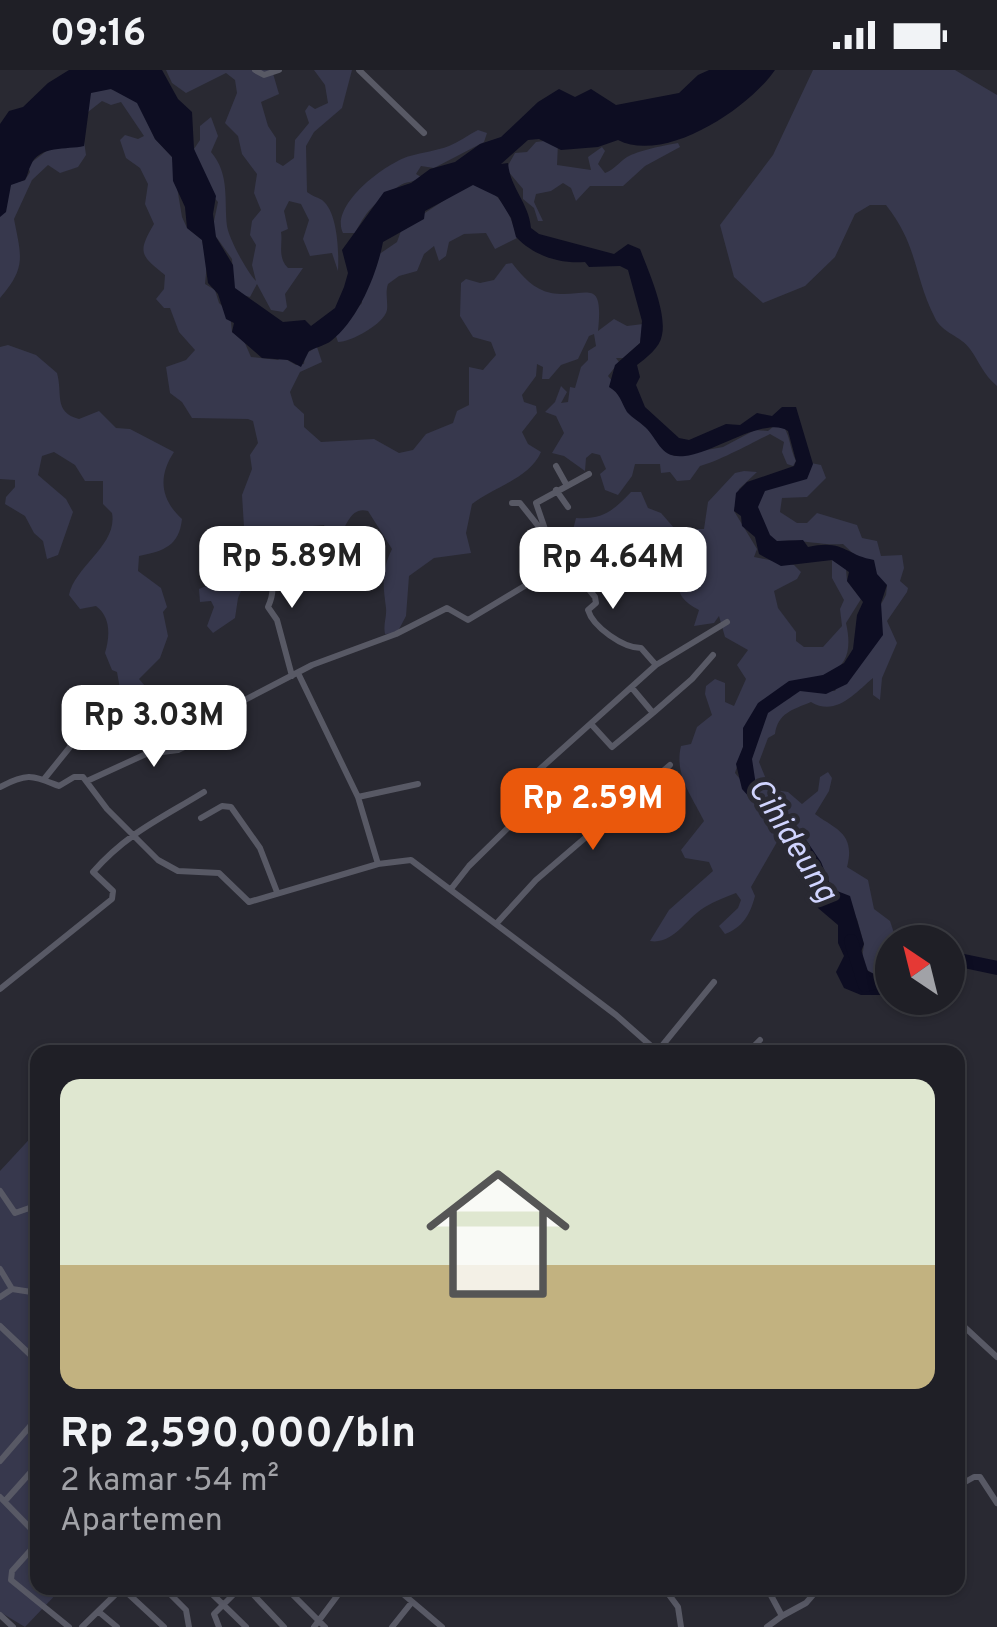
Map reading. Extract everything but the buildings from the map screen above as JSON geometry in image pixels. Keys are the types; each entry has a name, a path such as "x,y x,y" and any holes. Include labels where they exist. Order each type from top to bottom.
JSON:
{"street":[{"path":"255,70 264,76 279,70"},
{"path":"359,70 424,132"},
{"path":"556,466 566,484"},
{"path":"548,536 536,503 588,474"},
{"path":"556,490 568,506"},
{"path":"512,504 520,503 594,597 596,604 588,612 592,620 629,648 640,648 656,665"},
{"path":"272,578 293,585 352,546"},
{"path":"272,578 308,552"},
{"path":"264,560 275,594 268,607 277,620 295,675 358,797 378,864"},
{"path":"45,778 82,732 93,725 119,718 214,716 295,675 396,634 447,608 463,619 474,618 566,561"},
{"path":"452,890 469,866 519,817 511,794 656,665 727,622"},
{"path":"591,724 612,747 697,675 713,655"},
{"path":"632,688 653,714"},
{"path":"87,781 146,754 178,750 206,737"},
{"path":"496,924 536,880 670,764"},
{"path":"0,787 24,778 45,778 56,787 79,776 107,810 166,865 192,874 218,873 245,901 378,864 411,860 616,1015 649,1045"},
{"path":"358,797 418,784"},
{"path":"0,989 112,899 113,892 93,872 131,833 204,792"},
{"path":"202,818 222,806 231,807 260,848 277,892"},
{"path":"663,1045 714,982"},
{"path":"755,1045 760,1040"},
{"path":"0,1191 15,1213 30,1208"},
{"path":"0,1269 12,1290"},
{"path":"0,1297 12,1290 30,1292"},
{"path":"0,1326 30,1354"},
{"path":"965,1328 997,1357"},
{"path":"0,1460 30,1425"},
{"path":"30,1472 2,1499 30,1530"},
{"path":"965,1482 980,1478 997,1502"},
{"path":"30,1549 12,1571 11,1580 69,1627"},
{"path":"82,1627 115,1595"},
{"path":"130,1595 164,1627"},
{"path":"172,1595 183,1605 189,1627"},
{"path":"213,1595 246,1627"},
{"path":"219,1627 213,1616 235,1595"},
{"path":"250,1595 284,1627"},
{"path":"292,1595 320,1625 339,1595"},
{"path":"404,1595 442,1627"},
{"path":"669,1595 678,1607 681,1627"},
{"path":"770,1595 782,1616"},
{"path":"767,1627 812,1595"},
{"path":"392,1627 412,1602"},
{"path":"99,1612 117,1627"},
{"path":"0,1615 13,1627"}],"shaded area":[{"path":"166,70 272,70 279,94 261,102 276,138 276,162 283,166 294,158 295,140 309,123 305,111 309,105 315,109 328,103 325,85 314,70 352,70 342,108 314,132 306,146 307,192 322,200 331,214 338,244 338,271 332,253 310,256 303,239 309,220 301,204 289,201 284,211 288,229 281,232 281,255 288,268 303,268 285,294 287,307 283,312 271,310 257,284 250,297 234,293 232,259 212,231 218,202 204,186 194,149 200,140 200,126 211,117 218,136 211,152 224,178 228,232 256,281 252,265 256,245 250,235 252,221 261,210 254,193 257,174 242,154 238,136 225,123 237,93 235,80 226,73 186,93 172,83"},
{"path":"813,70 955,70 997,95 997,386 966,345 935,318 904,234 886,205 870,205 855,214 835,257 805,286 763,303 734,277 720,225 773,155"},
{"path":"96,85 135,96 155,139 172,157 182,217 187,228 202,240 207,263 205,284 215,290 219,303 230,313 232,332 244,341 251,357 282,357 296,365 304,364 305,354 317,347 322,362 300,372 290,392 294,405 304,414 304,427 321,442 374,439 399,453 413,450 426,434 453,423 457,411 469,405 469,367 483,370 496,355 491,342 473,337 460,316 461,283 466,279 480,283 494,280 506,264 512,263 539,289 595,296 598,331 614,319 627,326 643,324 640,343 623,358 616,358 619,362 608,376 674,456 723,447 755,430 768,431 780,421 796,461 793,466 787,464 782,452 784,442 770,434 700,466 690,480 677,481 670,472 661,473 660,464 635,464 632,476 618,495 605,490 600,474 606,469 600,455 592,453 586,458 585,471 564,456 552,453 564,433 556,416 545,412 555,402 561,386 567,392 561,403 568,402 570,387 575,388 588,351 596,346 594,334 589,336 578,359 561,365 549,379 542,379 543,367 537,364 536,376 522,395 524,402 536,406 537,413 522,432 528,444 541,452 529,469 472,504 466,533 471,553 434,558 409,576 406,616 397,633 385,634 384,578 392,549 368,511 362,510 350,518 339,539 328,537 324,525 302,527 280,558 248,575 235,618 213,633 207,626 214,607 211,601 200,602 199,589 225,577 240,563 242,556 233,543 244,527 242,495 252,469 250,455 258,443 253,421 192,418 182,402 170,393 166,367 186,360 195,350 179,332 170,308 164,308 156,299 164,289 165,275 144,254 154,224 145,204 148,184 140,168 126,158 120,140 125,135 138,139 144,136 121,102 111,105 102,101 88,112 79,101"},
{"path":"478,130 487,133 484,142 434,168 421,166 416,174 421,177 402,184 379,201 355,233 343,233 344,210 375,176 400,160 449,146"},
{"path":"552,140 558,144 557,165 591,170 588,157 602,147 605,151 598,164 605,173 637,153 678,143 680,147 645,166 623,186 590,186 576,201 571,188 563,183 536,194 534,202 543,221 538,221 534,208 523,199 523,189 506,169 515,153 527,152 536,142"},
{"path":"84,141 86,155 78,167 60,173 48,165 32,180 14,219 20,252 18,269 0,298 0,214 11,184 25,180 30,172 28,165 49,149"},
{"path":"477,184 504,205 517,238 495,249 486,233 464,234 449,242 446,256 439,261 434,246 424,254 417,271 388,284 387,310 380,321 358,336 338,342 335,333 362,303 362,289 378,255 397,242 402,228 466,186"},
{"path":"8,345 36,355 57,373 60,401 71,416 79,419 99,411 116,428 130,429 174,452 165,470 164,487 169,503 182,519 178,535 169,546 139,556 138,571 161,588 167,607 163,612 168,636 160,658 139,679 157,700 151,715 119,718 115,714 120,689 117,672 112,670 105,653 107,621 96,606 80,609 69,595 112,525 112,513 103,504 103,481 85,481 75,465 54,452 42,456 38,475 66,499 73,512 58,555 47,559 43,541 25,516 5,504 15,487 15,480 0,479 0,347"},
{"path":"811,463 821,465 826,478 807,497 782,498 780,512 797,523 807,523 817,513 857,525 862,538 877,541 881,556 902,555 900,581 908,588 887,621 897,643 882,678 880,700 873,695 873,678 837,705 811,702 792,710 768,738 759,762 770,789 788,792 802,804 818,791 820,777 828,772 832,778 815,814 842,833 849,846 847,867 868,880 874,909 891,925 875,925 875,975 861,966 864,944 857,919 829,890 821,862 777,806 753,791 751,753 768,707 790,698 795,690 835,691 886,595 887,586 843,544 788,540 772,543 757,512 759,491"},
{"path":"757,472 739,489 734,511 757,549 754,557 794,565 801,572 797,579 774,591 778,608 796,632 796,641 804,647 823,647 842,626 840,609 844,600 832,578 832,560 846,569 847,581 861,599 846,623 847,652 843,662 828,674 790,683 743,747 735,773 779,826 781,835 751,887 755,896 748,915 737,928 725,934 719,926 738,908 741,900 736,893 698,911 666,939 650,941 669,910 713,871 709,862 685,858 681,850 704,821 682,776 679,757 681,746 691,744 697,727 712,715 706,686 715,679 725,683 725,702 734,706 746,679 737,665 748,650 725,637 719,616 714,623 694,626 699,610 680,593 679,568 663,558 657,565 648,561 643,543 635,540 610,565 600,588 584,592 578,586 575,561 559,557 555,540 562,533 572,534 576,518 606,513 631,492 641,492 648,508 661,513 675,529 704,529 708,502 735,473"},
{"path":"30,1139 30,1595 55,1595 25,1627 0,1612 0,1171"}],"water":[{"path":"69,70 162,70 178,99 192,112 194,149 216,196 216,237 233,265 235,288 283,322 305,320 311,326 335,308 348,273 342,250 384,192 411,183 430,169 455,162 480,144 501,137 538,102 559,89 575,97 591,89 616,105 679,93 709,70 775,70 726,116 681,139 659,145 618,140 598,147 561,150 539,139 528,140 501,164 508,163 531,228 539,234 614,254 628,244 640,249 656,291 663,326 659,344 637,365 640,377 636,385 645,407 679,438 689,440 726,424 740,425 757,413 772,416 782,407 796,407 813,464 807,479 765,491 758,507 770,535 777,541 803,540 808,547 837,546 874,560 877,574 887,585 881,603 883,635 847,684 826,694 800,691 768,713 752,759 757,792 789,815 821,862 832,889 850,896 864,944 856,965 875,974 875,995 861,995 844,988 836,972 844,956 838,943 838,925 818,908 783,835 742,789 736,764 743,747 743,728 758,703 789,681 823,675 844,663 853,649 857,615 863,602 847,581 849,572 832,560 781,566 759,554 755,537 742,526 741,516 734,511 736,493 747,482 794,466 788,431 778,427 753,431 685,456 665,452 609,387 615,365 640,343 642,321 628,270 620,266 589,267 585,262 566,262 539,254 516,237 511,218 498,197 473,185 425,211 424,219 383,242 358,309 331,341 309,351 301,367 288,360 262,358 232,332 234,323 226,319 218,294 208,283 202,240 187,228 185,207 173,181 172,157 155,139 137,103 111,89 91,93 84,146 40,154 25,180 11,185 6,212 0,217 0,124 9,111 23,107 48,83"}],"waterway":[{"name":"Cihideung","path":"851,941 865,985 875,982"},
{"name":"Cihideung","path":"965,961 997,968"}]}
